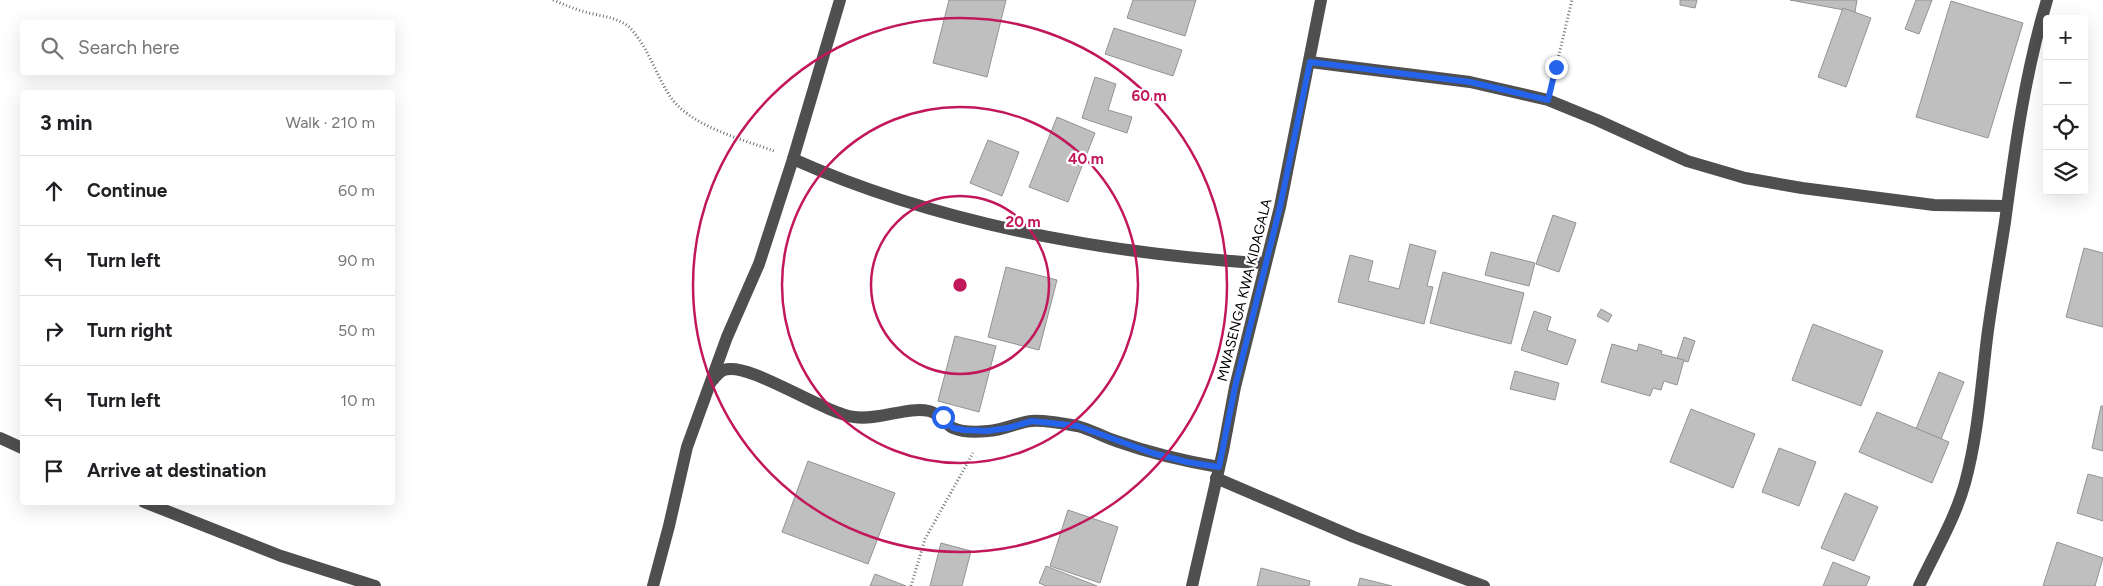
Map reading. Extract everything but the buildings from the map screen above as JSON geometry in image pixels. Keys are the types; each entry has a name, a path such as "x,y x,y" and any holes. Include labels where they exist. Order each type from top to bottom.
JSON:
{"street":[{"path":"653,586 687,447 727,336 759,264 793,159 840,0"},
{"name":"MWASENGA KWA KIDAGALA","path":"1192,586 1235,387 1280,207 1321,0"},
{"path":"1918,586 1950,524 1965,485 1973,454 1978,426 1991,308 2024,90 2035,39 2047,0"},
{"path":"1310,62 1470,82 1548,100 1597,120 1686,161 1745,178 1802,188 1934,205 2007,206"},
{"path":"793,159 888,196 1030,235 1110,248 1225,262 1265,263"},
{"path":"710,384 718,373 724,370 745,370 766,378 832,411 854,417 880,417 898,413 929,411 943,417 953,428 987,431 1008,428 1032,421 1078,426 1152,453 1218,472 1354,537 1484,586"},
{"path":"0,438 20,447"},
{"path":"152,505 281,556 375,586"}],"path":[{"path":"553,0 581,11 618,20 629,28 644,48 668,95 682,111 717,130 793,159"},
{"path":"1548,100 1572,0"},
{"path":"911,586 925,539 987,431"}],"route":[{"path":"943,417 953,428 964,430 987,431 1008,428 1032,421 1078,426 1152,453 1187,462 1219,467 1235,387 1280,207 1310,62 1470,82 1548,100 1556,67"}]}
